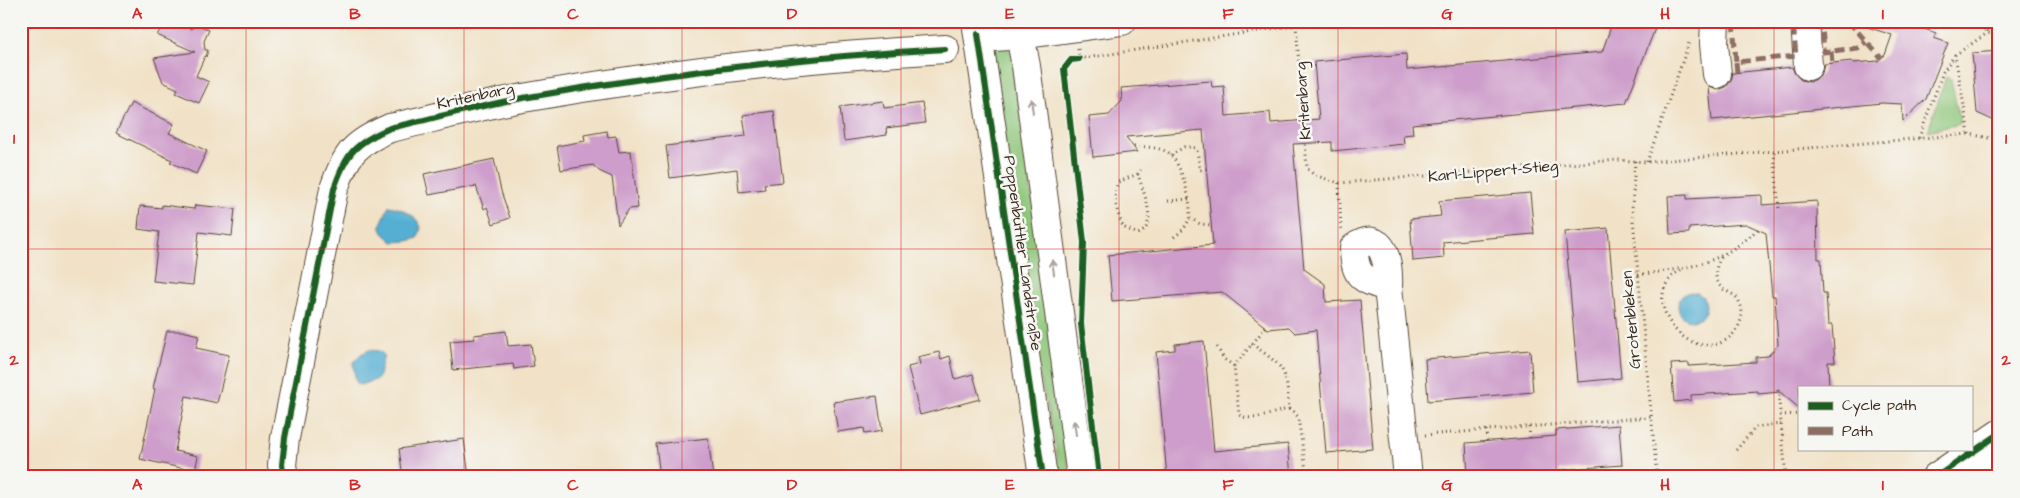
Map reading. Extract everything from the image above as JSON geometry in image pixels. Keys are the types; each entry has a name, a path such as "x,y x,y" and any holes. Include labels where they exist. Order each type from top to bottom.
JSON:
{"street":[{"path":"977,28 994,37 1018,28 1122,21"},
{"path":"1715,21 1714,44 1717,74"},
{"path":"1805,21 1808,66"},
{"name":"Poppenbüttler Landstraße","path":"977,28 1043,477"},
{"name":"Poppenbüttler Landstraße","path":"1018,28 1028,77 1081,477"},
{"name":"Kritenbarg","path":"284,477 282,465 285,438 334,189 346,158 356,147 372,136 390,128 524,98 685,73 854,54 945,49"},
{"path":"1354,248 1362,242 1373,242 1383,248 1387,259 1388,287 1408,477"},
{"path":"1936,477 1999,434"},
{"path":"1977,477 1999,456"}],"path":[{"path":"1070,60 1296,25 1309,21"},
{"path":"1986,21 1986,34"},
{"path":"1919,138 1942,72 1955,55 1986,34 1999,31"},
{"path":"1647,162 1691,39"},
{"path":"1955,55 1969,134"},
{"path":"1134,146 1165,151 1171,155 1183,179 1189,198 1190,218 1180,233 1171,239"},
{"path":"1171,155 1184,147 1194,147 1197,150 1200,170 1206,169"},
{"path":"1774,152 1779,209"},
{"path":"1138,174 1149,212 1148,223 1143,232 1138,234 1123,227 1114,191 1118,182 1138,174 1140,170"},
{"path":"1339,183 1341,229 1354,248"},
{"path":"1168,201 1189,198"},
{"path":"1190,218 1200,224 1211,224"},
{"path":"1723,255 1716,264 1715,272 1722,288 1734,295 1740,304 1742,314 1739,325 1734,333 1725,340 1715,344 1692,342 1674,328 1666,315 1663,293 1666,282 1673,274 1681,270 1723,255 1743,243 1758,229"},
{"path":"1638,276 1681,270"},
{"path":"1266,328 1234,366 1239,415 1246,419 1256,419 1288,409 1294,412 1298,417 1307,477"},
{"path":"1252,344 1277,363 1286,375 1288,409"},
{"path":"1217,347 1224,359 1234,366"},
{"path":"1778,390 1786,477"},
{"path":"1780,415 1798,414"},
{"path":"1431,434 1652,417"},
{"path":"1584,422 1585,428"},
{"path":"1736,450 1756,427 1781,424"},
{"path":"1529,427 1530,438"},
{"path":"1486,430 1487,441"},
{"path":"1894,472 1896,477"}],"green space":[{"path":"1000,41 1013,53 1070,477 1059,477 1055,441 1037,365 991,66 995,44"},
{"path":"1946,77 1951,79 1960,124 1928,131"}],"water":[{"path":"389,206 404,210 416,219 421,227 418,238 393,242 383,233 380,226"},
{"path":"1692,292 1702,296 1706,306 1702,316 1692,320 1682,316 1678,306 1682,296"},
{"path":"369,350 379,351 384,355 378,379 360,385 356,382 353,363 361,354"}],"building":[{"path":"166,21 187,21 190,29 199,25 209,30 204,41 205,50 208,50 196,76 209,82 199,103 176,93 178,89 163,82 154,58 195,52 157,35"},
{"path":"1613,21 1658,21 1626,103 1412,124 1413,134 1403,135 1404,144 1332,151 1332,142 1293,144 1304,269 1325,284 1326,302 1360,300 1373,449 1326,453 1316,330 1295,333 1289,327 1268,329 1222,292 1112,301 1108,255 1213,245 1203,130 1126,137 1137,152 1093,157 1089,117 1109,115 1122,101 1121,88 1211,81 1212,87 1224,86 1226,116 1270,112 1271,123 1319,119 1314,62 1406,54 1407,70 1602,52"},
{"path":"1859,21 1901,21 1936,33 1934,38 1948,43 1926,99 1903,121 1902,104 1882,103 1712,120 1709,87 1718,90 1726,87 1731,81 1733,73 1792,67 1795,74 1801,80 1810,82 1822,73 1824,64 1878,61 1885,55 1892,35 1858,24"},
{"path":"1999,51 1999,123 1977,113 1972,53"},
{"path":"883,101 884,108 922,103 925,123 886,128 887,135 844,141 840,107"},
{"path":"131,103 174,124 169,133 207,151 196,174 170,162 172,160 116,133"},
{"path":"774,111 783,182 764,184 765,189 739,192 737,169 670,178 666,146 746,136 743,115"},
{"path":"607,131 608,137 616,136 619,152 631,151 638,208 629,209 618,225 612,177 599,171 593,165 561,170 557,146 585,141 584,135"},
{"path":"494,159 501,191 510,218 493,224 487,207 484,209 476,186 429,195 424,174"},
{"path":"1530,193 1534,234 1443,242 1444,258 1413,261 1410,219 1441,216 1439,201"},
{"path":"1687,195 1687,199 1762,195 1762,205 1817,201 1818,259 1821,259 1823,293 1826,293 1828,325 1832,325 1835,362 1828,362 1829,386 1798,386 1798,407 1780,392 1758,394 1758,391 1691,395 1691,400 1674,402 1671,364 1689,363 1689,366 1756,362 1756,357 1768,356 1778,345 1775,296 1772,296 1766,233 1746,224 1689,228 1689,233 1670,234 1668,196"},
{"path":"162,205 194,209 195,205 235,209 232,236 199,232 193,285 153,281 159,232 138,229 140,206 162,208"},
{"path":"1608,228 1621,378 1578,382 1565,232"},
{"path":"167,331 182,331 199,335 196,348 229,355 217,403 186,396 175,451 198,456 195,471 140,459 155,389 153,388"},
{"path":"506,331 508,346 531,344 534,366 514,369 513,364 453,370 450,341 475,339 474,335"},
{"path":"1204,341 1214,451 1288,444 1291,477 1167,477 1156,352 1175,350 1175,344"},
{"path":"1530,350 1533,392 1428,401 1425,359"},
{"path":"939,352 941,359 950,356 955,379 973,374 980,399 920,415 908,367 920,364 918,357"},
{"path":"877,396 882,431 865,434 864,428 838,432 833,402"},
{"path":"1619,425 1622,465 1559,470 1560,477 1468,477 1466,443 1556,436 1556,430"},
{"path":"708,438 713,477 660,477 656,444"},
{"path":"464,439 469,477 403,477 399,449"}],"marked path":[{"path":"1733,21 1736,62 1796,56 1793,21"},
{"path":"1829,21 1822,27 1824,52 1858,48 1866,42"},
{"path":"1848,21 1881,58"},
{"path":"1831,51 1832,63"},
{"path":"1736,62 1737,72"}],"cycle path":[{"path":"978,34 1043,477"},
{"path":"284,477 282,465 285,438 334,189 343,166 360,144 390,128 523,98 576,89 786,61 945,49"},
{"path":"1079,59 1071,60 1064,69 1084,242 1081,324 1099,477"},
{"path":"1936,477 1999,434"}]}
